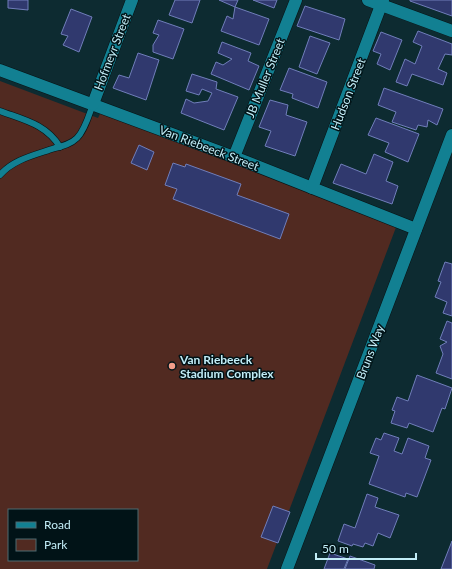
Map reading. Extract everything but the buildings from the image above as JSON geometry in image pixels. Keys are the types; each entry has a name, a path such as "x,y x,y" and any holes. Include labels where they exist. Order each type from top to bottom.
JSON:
{"street":[{"name":"Hofmeyr Street","path":"93,104 132,0"},
{"name":"JB Muller Street","path":"234,157 296,0"},
{"path":"368,0 382,3 452,31"},
{"name":"Hudson Street","path":"312,188 382,3"},
{"name":"Van Riebeeck Street","path":"0,70 234,157 416,229"},
{"name":"Bruns Way","path":"287,569 452,135"}],"lane":[{"path":"0,175 7,167 25,158 70,143 81,134 93,104"},
{"path":"0,111 41,127 55,139 60,147"}],"green space":[{"name":"Van Riebeeck Stadium Complex","path":"0,81 98,118 102,110 398,222 267,569 0,569"}],"place":[{"name":"Van Riebeeck Stadium Complex","path":"172,366"}]}
